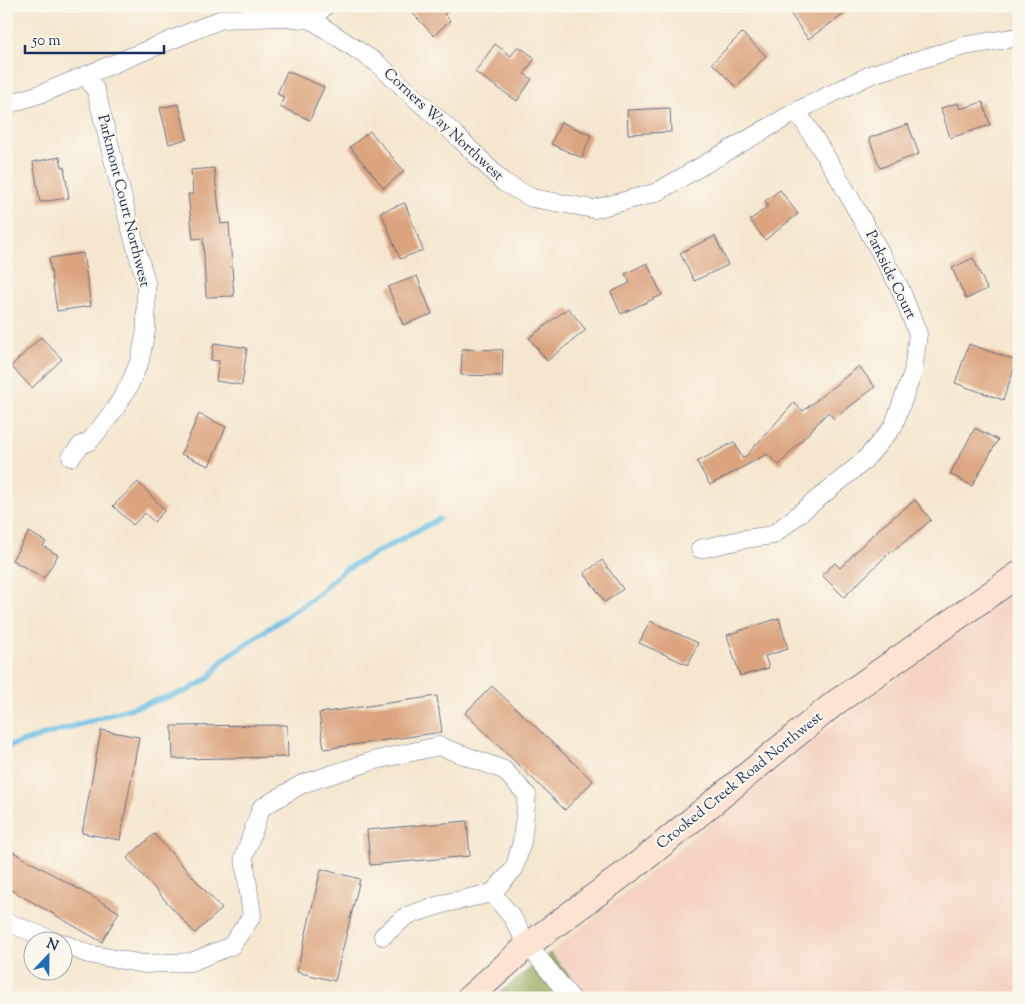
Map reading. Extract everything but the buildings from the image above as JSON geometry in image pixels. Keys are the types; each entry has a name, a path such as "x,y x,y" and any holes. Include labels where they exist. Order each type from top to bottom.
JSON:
{"street":[{"path":"312,20 325,6"},
{"name":"Corners Way Northwest","path":"6,105 43,93 222,19 285,17 312,20 377,63 461,140 503,182 532,198 594,209 655,193 797,111 872,74 964,46 1019,37"},
{"name":"Parkmont Court Northwest","path":"71,457 82,445 90,441 129,386 140,360 146,330 146,282 96,91 86,75"},
{"name":"Parkside Court","path":"700,550 745,539 773,535 862,462 892,427 913,372 918,334 900,288 836,171 797,111"},
{"name":"Crooked Creek Road Northwest","path":"469,998 528,945 643,860 835,704 1019,574"},
{"path":"72,948 88,954 144,964 190,962 231,946 252,916 244,857 261,808 302,784 376,760 439,746 504,770 527,795 522,842 514,869 492,893 446,903 406,916 383,936"},
{"path":"492,893 512,917 528,945 571,998"},
{"path":"6,922 32,932"}],"shaded area":[{"path":"1019,588 1019,998 588,998 550,953 820,735"}],"green space":[{"path":"550,953 588,998 493,998"}],"waterway":[{"path":"6,747 187,691 209,678 224,659 312,599 344,570 439,519"}]}
